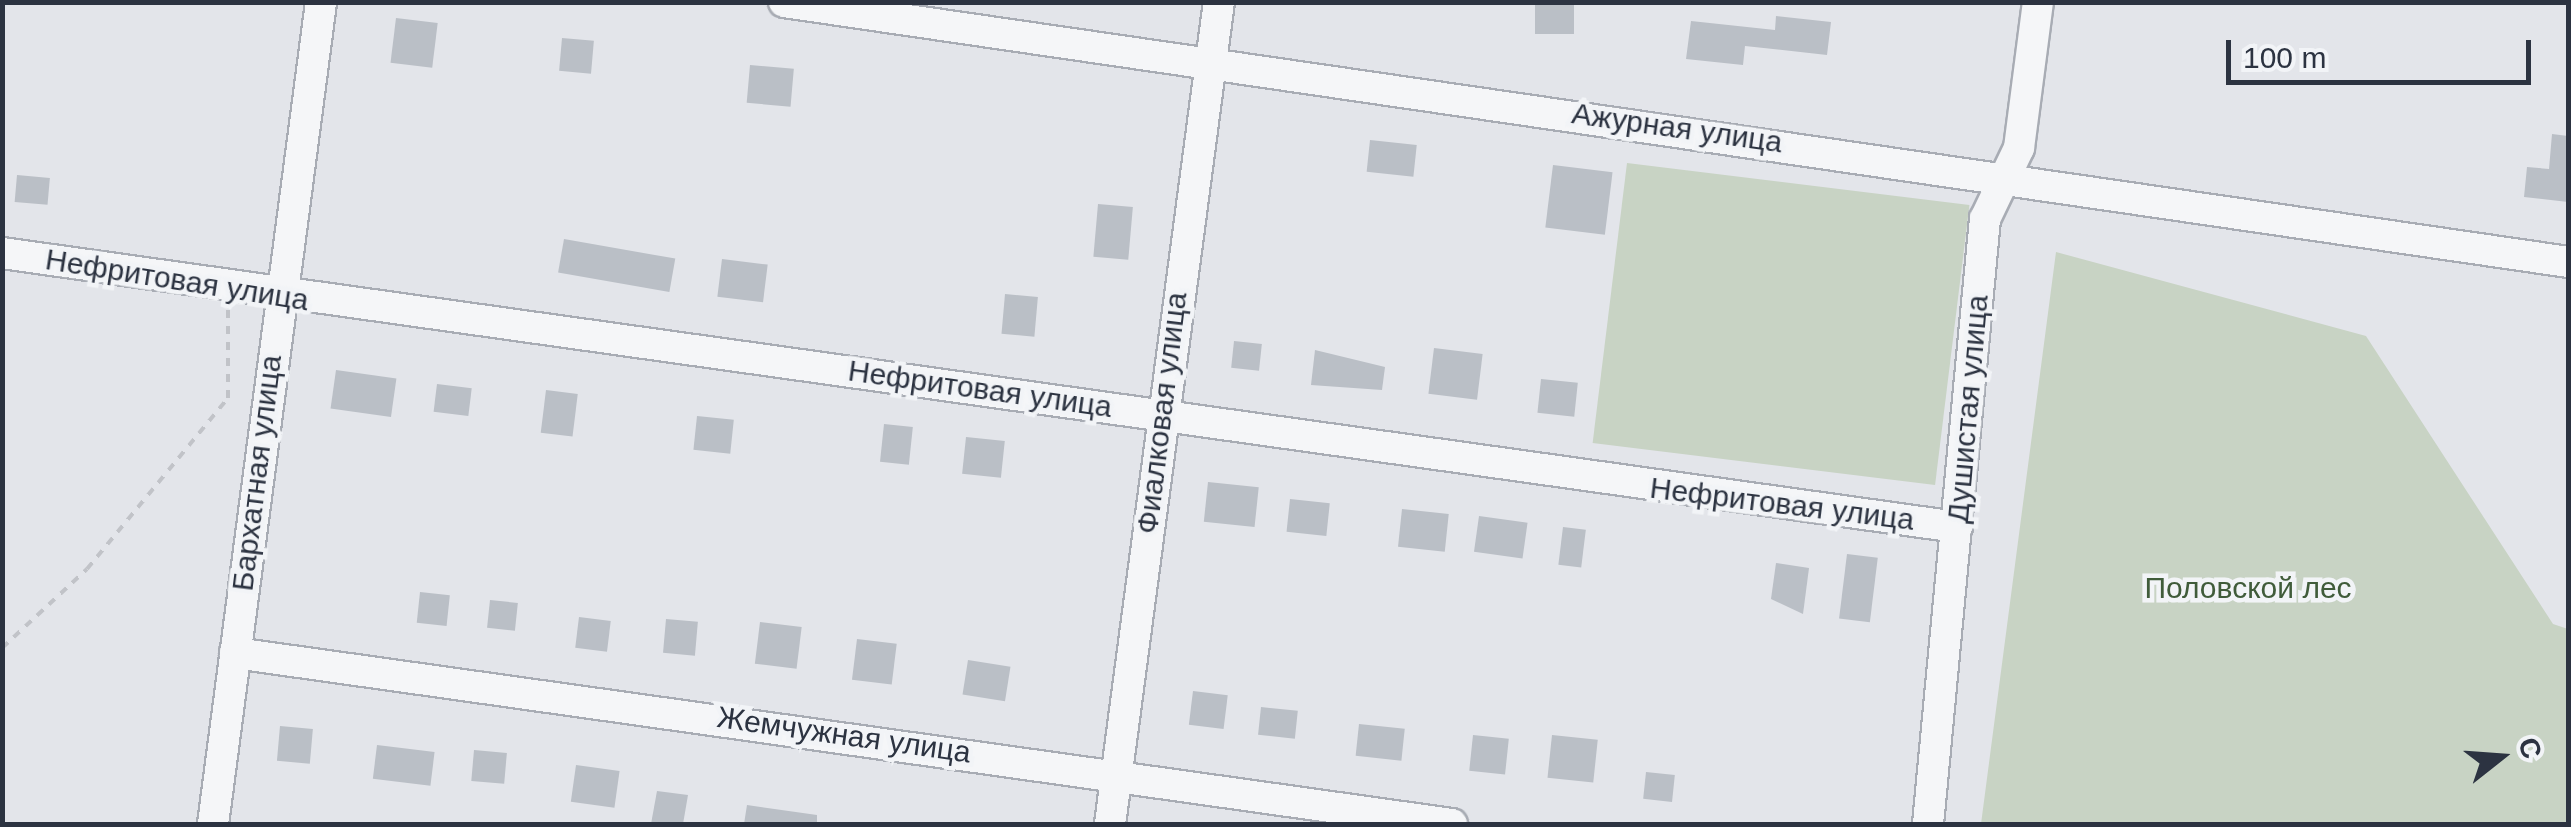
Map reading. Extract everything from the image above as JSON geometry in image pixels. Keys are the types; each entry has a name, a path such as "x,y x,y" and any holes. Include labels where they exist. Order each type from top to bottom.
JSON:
{"street":[{"name":"Бархатная улица","path":"214,824 278,296 321,2"},
{"name":"Ажурная улица","path":"784,2 1210,61 2568,262"},
{"name":"Фиалковая улица","path":"1110,824 1160,415 1219,2"},
{"name":"Душистая улица","path":"1928,824 1985,219 2019,148 2038,2"},
{"name":"Нефритовая улица","path":"2,253 278,296 1957,527"},
{"name":"Жемчужная улица","path":"236,653 1452,824"}],"path":[{"path":"2,648 87,570 228,398 228,287"}],"green space":[{"path":"1627,163 1969,205 1935,485 1593,443"},
{"name":"Половской лес","path":"2056,252 2366,336 2553,624 2568,629 2568,824 1981,824"}],"building":[{"path":"1535,2 1574,2 1574,34 1535,34"},
{"path":"1776,16 1831,22 1827,55 1745,46 1743,65 1686,59 1691,21 1775,30"},
{"path":"396,18 438,23 432,68 391,63"},
{"path":"562,38 594,41 591,74 559,71"},
{"path":"750,65 794,69 791,107 747,103"},
{"path":"2552,134 2568,136 2568,202 2524,197 2527,167 2549,169"},
{"path":"1370,140 1417,145 1413,177 1367,172"},
{"path":"1553,165 1613,172 1605,235 1545,228"},
{"path":"17,175 50,178 48,205 15,202"},
{"path":"1098,204 1133,207 1128,260 1093,257"},
{"path":"564,239 675,259 669,292 558,272"},
{"path":"722,259 768,265 763,302 717,297"},
{"path":"1005,294 1038,297 1034,337 1002,334"},
{"path":"1234,341 1262,344 1259,371 1231,368"},
{"path":"1434,348 1483,354 1477,400 1428,394"},
{"path":"1315,350 1385,367 1382,390 1311,385"},
{"path":"336,370 396,378 391,417 331,409"},
{"path":"1541,379 1578,383 1574,417 1537,413"},
{"path":"437,384 472,388 468,416 434,412"},
{"path":"546,390 578,394 573,437 541,433"},
{"path":"697,416 734,420 730,454 693,450"},
{"path":"884,424 913,427 909,465 880,462"},
{"path":"966,437 1005,441 1001,478 962,474"},
{"path":"1208,482 1259,487 1255,527 1204,522"},
{"path":"1290,499 1330,503 1326,536 1287,532"},
{"path":"1402,509 1449,514 1445,552 1398,547"},
{"path":"1479,516 1528,523 1523,558 1474,552"},
{"path":"1563,527 1586,530 1581,568 1558,565"},
{"path":"1847,554 1878,558 1870,622 1839,619"},
{"path":"1776,563 1809,568 1803,614 1771,599"},
{"path":"420,592 450,595 447,626 417,623"},
{"path":"490,600 518,603 515,631 487,628"},
{"path":"579,617 611,621 607,652 575,648"},
{"path":"666,619 698,622 695,656 663,653"},
{"path":"760,622 802,627 797,669 755,664"},
{"path":"857,639 897,644 892,685 852,680"},
{"path":"968,660 1010,667 1005,701 963,695"},
{"path":"1193,691 1228,695 1224,729 1189,725"},
{"path":"1261,707 1298,711 1295,739 1258,735"},
{"path":"1359,724 1405,729 1401,761 1356,756"},
{"path":"280,726 313,729 310,764 277,761"},
{"path":"1473,735 1509,739 1505,775 1469,771"},
{"path":"1552,735 1598,740 1593,783 1548,778"},
{"path":"377,745 435,752 430,786 373,779"},
{"path":"474,750 507,753 504,784 471,781"},
{"path":"576,765 620,771 614,808 571,802"},
{"path":"1646,772 1675,775 1672,802 1643,799"},
{"path":"657,791 688,795 683,824 651,824"},
{"path":"747,805 817,815 817,824 744,824"}]}
